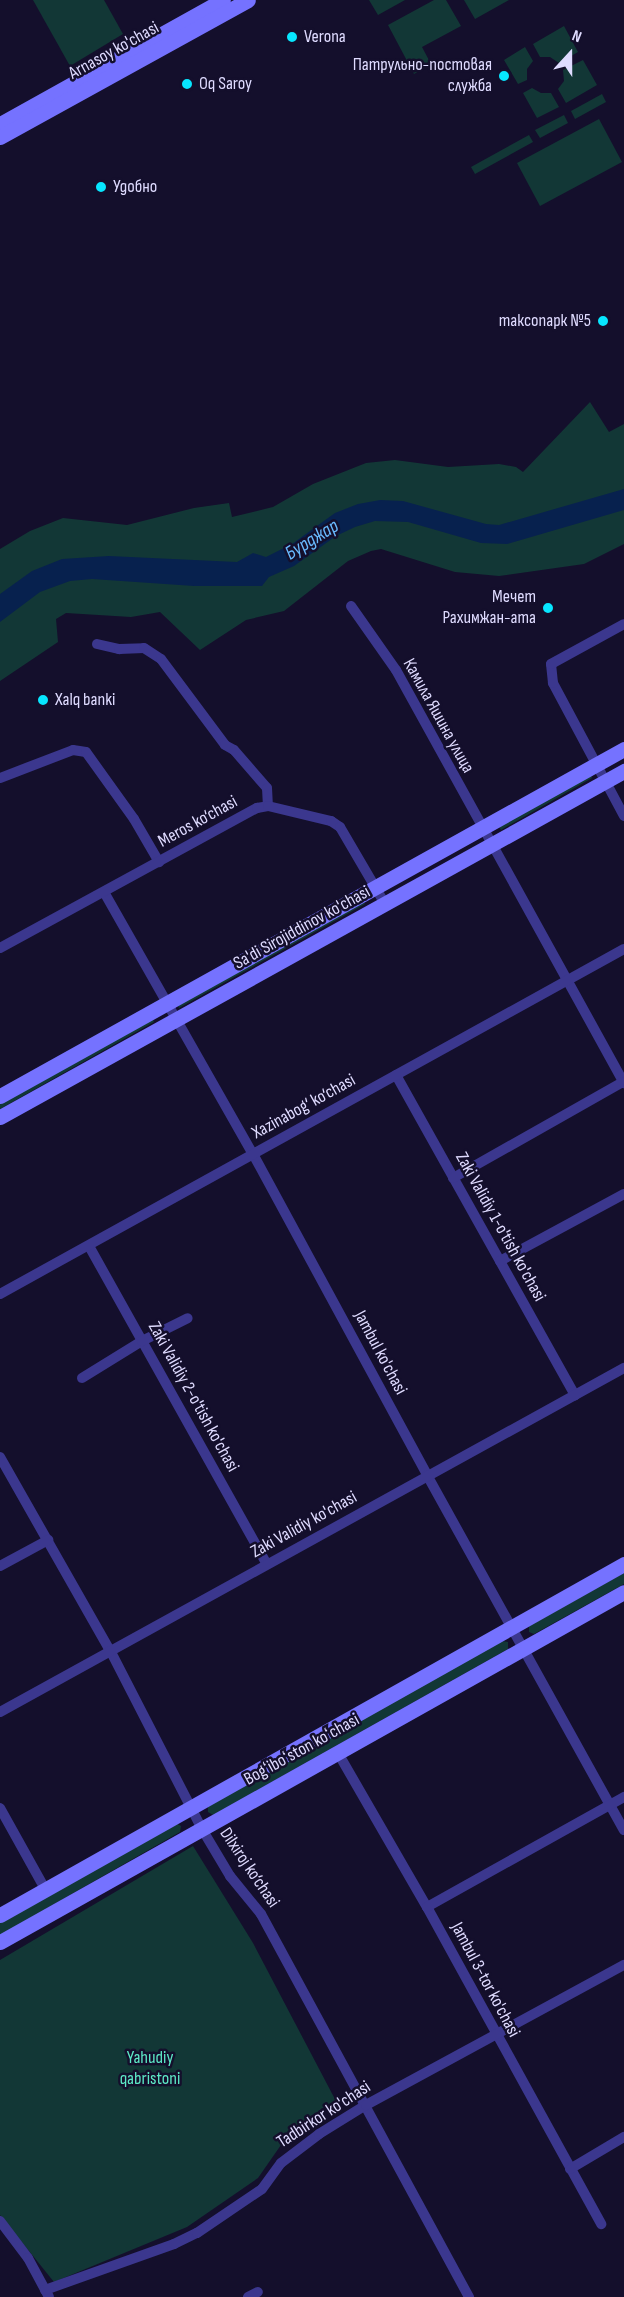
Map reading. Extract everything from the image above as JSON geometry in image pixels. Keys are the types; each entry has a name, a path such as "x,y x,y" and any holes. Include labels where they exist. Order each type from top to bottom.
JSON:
{"street":[{"name":"Arnasoy ko'chasi","path":"0,124 223,0"},
{"name":"Arnasoy ko'chasi","path":"0,138 248,0"},
{"name":"Камила Яшина улица","path":"351,606 396,670 624,1082"},
{"path":"624,624 551,664 554,683 595,765 624,816"},
{"path":"97,644 119,649 144,648 161,659 225,745 234,750 267,788 268,806"},
{"name":"Sa'di Sirojiddinov ko'chasi","path":"0,1096 624,749"},
{"path":"0,778 73,750 86,752 134,819 159,862"},
{"name":"Sa'di Sirojiddinov ko'chasi","path":"0,1117 624,771"},
{"name":"Meros ko‘chasi","path":"0,948 256,808 268,806 331,821 340,827 385,904"},
{"name":"Jambul ko'chasi","path":"104,892 166,1004 254,1154 427,1476 624,1830"},
{"name":"Xazinabog‘ ko‘chasi","path":"0,1294 624,949"},
{"name":"Zaki Validiy 1-o'tish ko'chasi","path":"396,1075 575,1395"},
{"path":"453,1179 624,1082"},
{"path":"500,1261 624,1194"},
{"name":"Zaki Validiy 2-o'tish ko'chasi","path":"89,1246 267,1564"},
{"path":"82,1378 142,1341 188,1318"},
{"name":"Zaki Validiy ko'chasi","path":"0,1712 624,1368"},
{"name":"Dilxiroj ko‘chasi","path":"0,1457 111,1652 202,1829 230,1876 261,1914 469,2297"},
{"path":"0,1566 48,1540"},
{"name":"Bogʻiboʻston koʻchasi","path":"0,1915 624,1564"},
{"name":"Bogʻiboʻston koʻchasi","path":"0,1942 624,1592"},
{"name":"Jambul 3-tor ko'chasi","path":"338,1753 427,1907 602,2224"},
{"path":"427,1907 624,1797"},
{"path":"0,1808 45,1889"},
{"name":"Tadbirkor ko'chasi","path":"0,2221 28,2258 47,2293 174,2244 216,2222 262,2189 281,2163 319,2134 366,2105 624,1965"},
{"path":"570,2169 624,2137"}],"green space":[{"path":"33,0 104,0 123,34 70,66"},
{"path":"369,0 405,0 378,15"},
{"path":"434,0 446,0 461,26 422,47 431,64 414,74 388,25"},
{"path":"464,0 509,0 475,19"},
{"path":"564,26 578,52 559,63 550,57 540,57 533,44"},
{"path":"525,47 533,61 527,69 527,80 518,84 504,60"},
{"path":"583,60 597,85 566,103 558,89 564,81 563,70"},
{"path":"532,88 541,93 551,93 559,107 537,118 523,93"},
{"path":"602,94 606,102 575,119 571,111"},
{"path":"564,115 568,123 540,138 535,130"},
{"path":"599,119 622,162 540,206 517,163"},
{"path":"529,135 533,142 475,174 471,167"},
{"path":"590,402 609,432 624,424 624,544 584,564 499,576 455,572 381,549 371,551 348,561 284,611 246,620 200,650 160,612 131,617 66,613 56,619 58,642 0,681 0,549 30,531 63,518 127,525 194,508 229,503 232,517 273,507 313,484 366,463 395,460 448,467 499,464 516,467 523,472"},
{"path":"590,773 592,778 501,830 498,825"},
{"path":"362,900 365,904 179,1008 177,1003"},
{"path":"152,1017 154,1022 0,1109 0,1102"},
{"path":"624,1573 624,1584 534,1634 529,1632 529,1626"},
{"path":"502,1641 508,1642 508,1649 213,1815 208,1812 208,1805"},
{"path":"174,1822 181,1826 180,1832 0,1935 0,1920"},
{"name":"Yahudiy qabristoni","path":"193,1846 253,1943 337,2103 290,2132 258,2178 187,2227 54,2282 0,2215 0,1960"}],"water":[{"name":"Бурджар","path":"624,489 624,510 507,544 481,543 408,522 375,521 336,536 294,566 269,577 262,586 194,586 92,579 70,581 40,592 0,622 0,594 32,571 62,559 109,556 237,562 253,553 266,557 292,544 335,513 358,504 380,500 403,501 486,524 499,525"}],"place":[{"name":"Verona","path":"292,37"},
{"name":"Патрульно-постовая служба","path":"504,76"},
{"name":"Oq Saroy","path":"187,84"},
{"name":"Удобно","path":"101,187"},
{"name":"таксопарк №5","path":"603,321"},
{"name":"Мечет Рахимжан-ата","path":"548,608"},
{"name":"Xalq banki","path":"43,700"}]}
